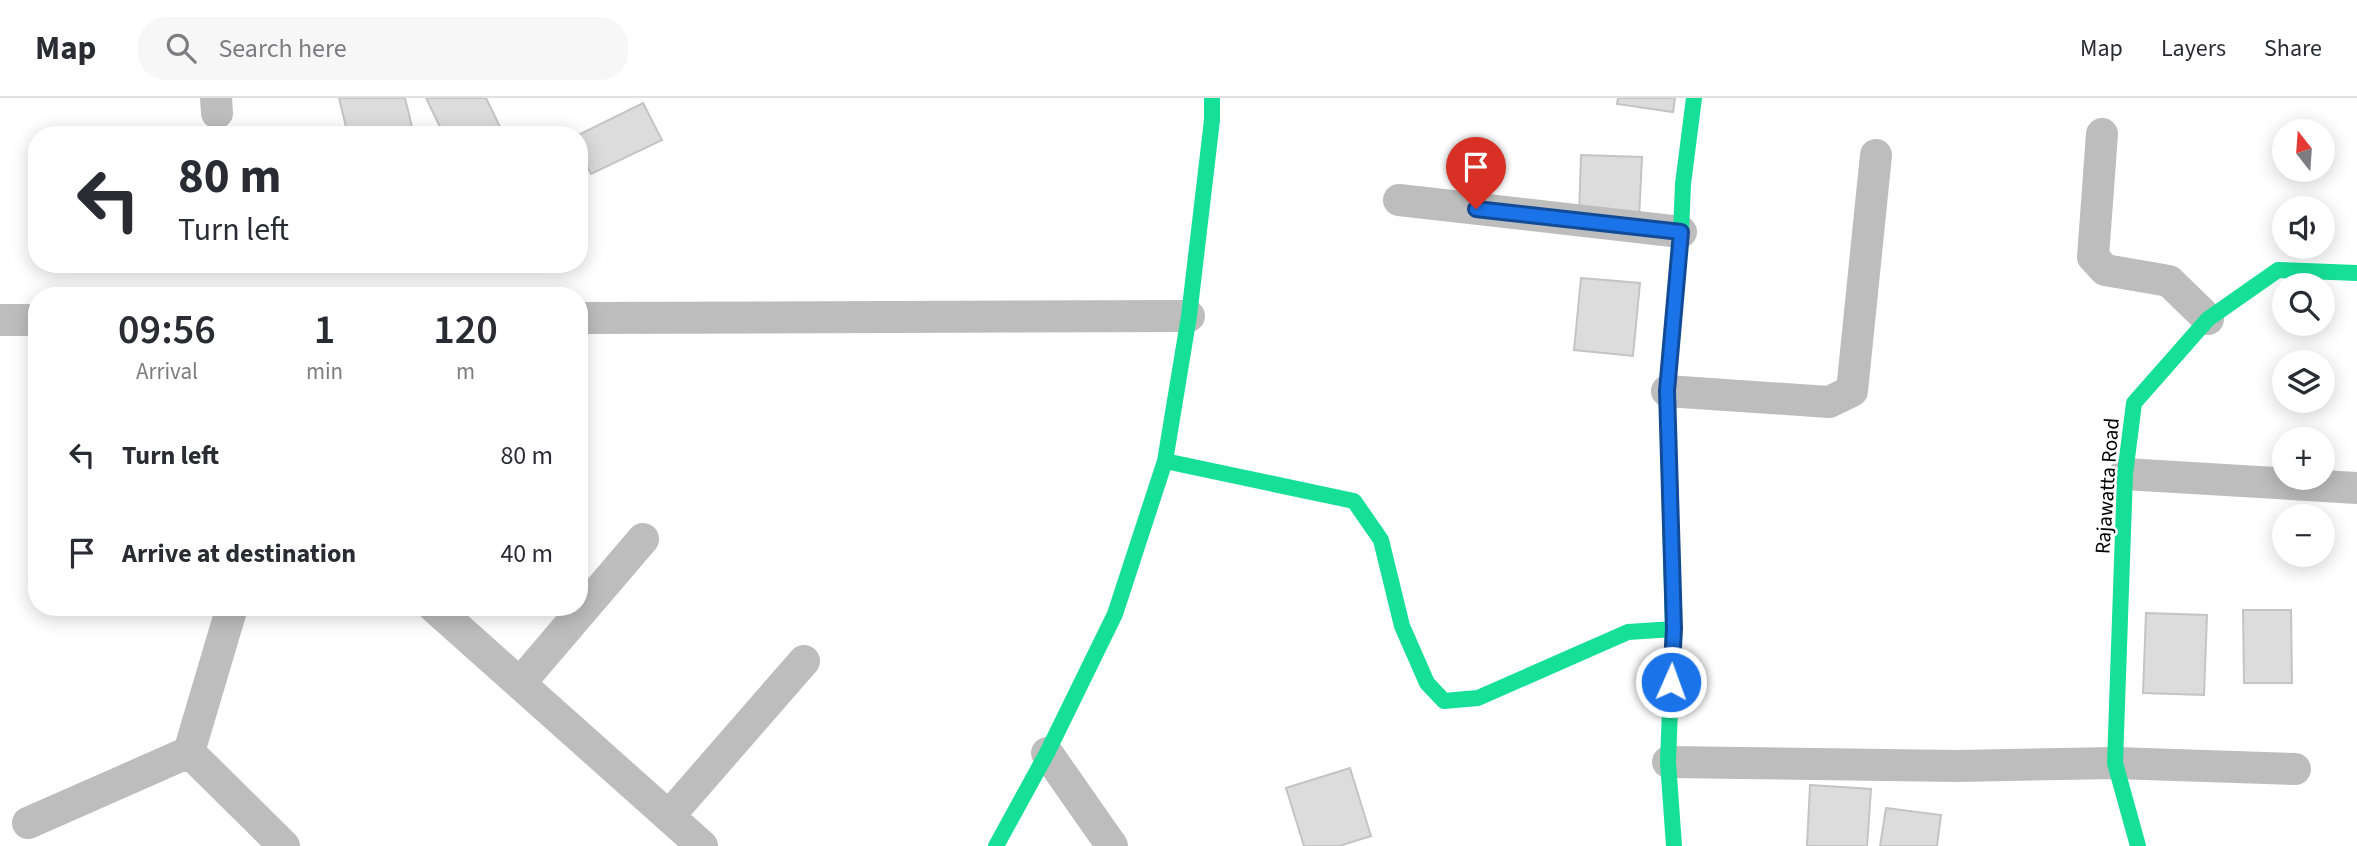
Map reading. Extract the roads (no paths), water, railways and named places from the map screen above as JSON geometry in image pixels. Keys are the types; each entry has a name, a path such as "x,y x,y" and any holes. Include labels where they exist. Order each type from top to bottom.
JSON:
{"street":[{"path":"996,846 1047,753 1115,614 1165,461 1189,316 1212,120 1212,98"},
{"path":"1674,846 1668,762 1674,629 1667,391 1683,184 1694,98"},
{"path":"2102,134 2094,257 2105,270 2169,281 2208,318"},
{"path":"1667,391 1829,401 1852,391 1876,155"},
{"path":"1399,200 1681,232"},
{"name":"Rajawatta Road","path":"2138,846 2115,763 2125,474 2134,403 2208,318 2278,270 2357,273"},
{"path":"588,318 1189,316"},
{"path":"0,320 28,320"},
{"path":"1165,461 1354,501 1381,540 1402,626 1427,683 1444,701 1478,698 1628,632 1674,629"},
{"path":"2125,474 2357,488"},
{"path":"588,603 643,539"},
{"path":"29,823 188,752 229,616"},
{"path":"444,616 702,846"},
{"path":"520,683 577,616"},
{"path":"669,816 804,661"},
{"path":"188,752 284,846"},
{"path":"1047,753 1112,846"},
{"path":"1668,762 1958,766 2115,763 2295,769"}]}
